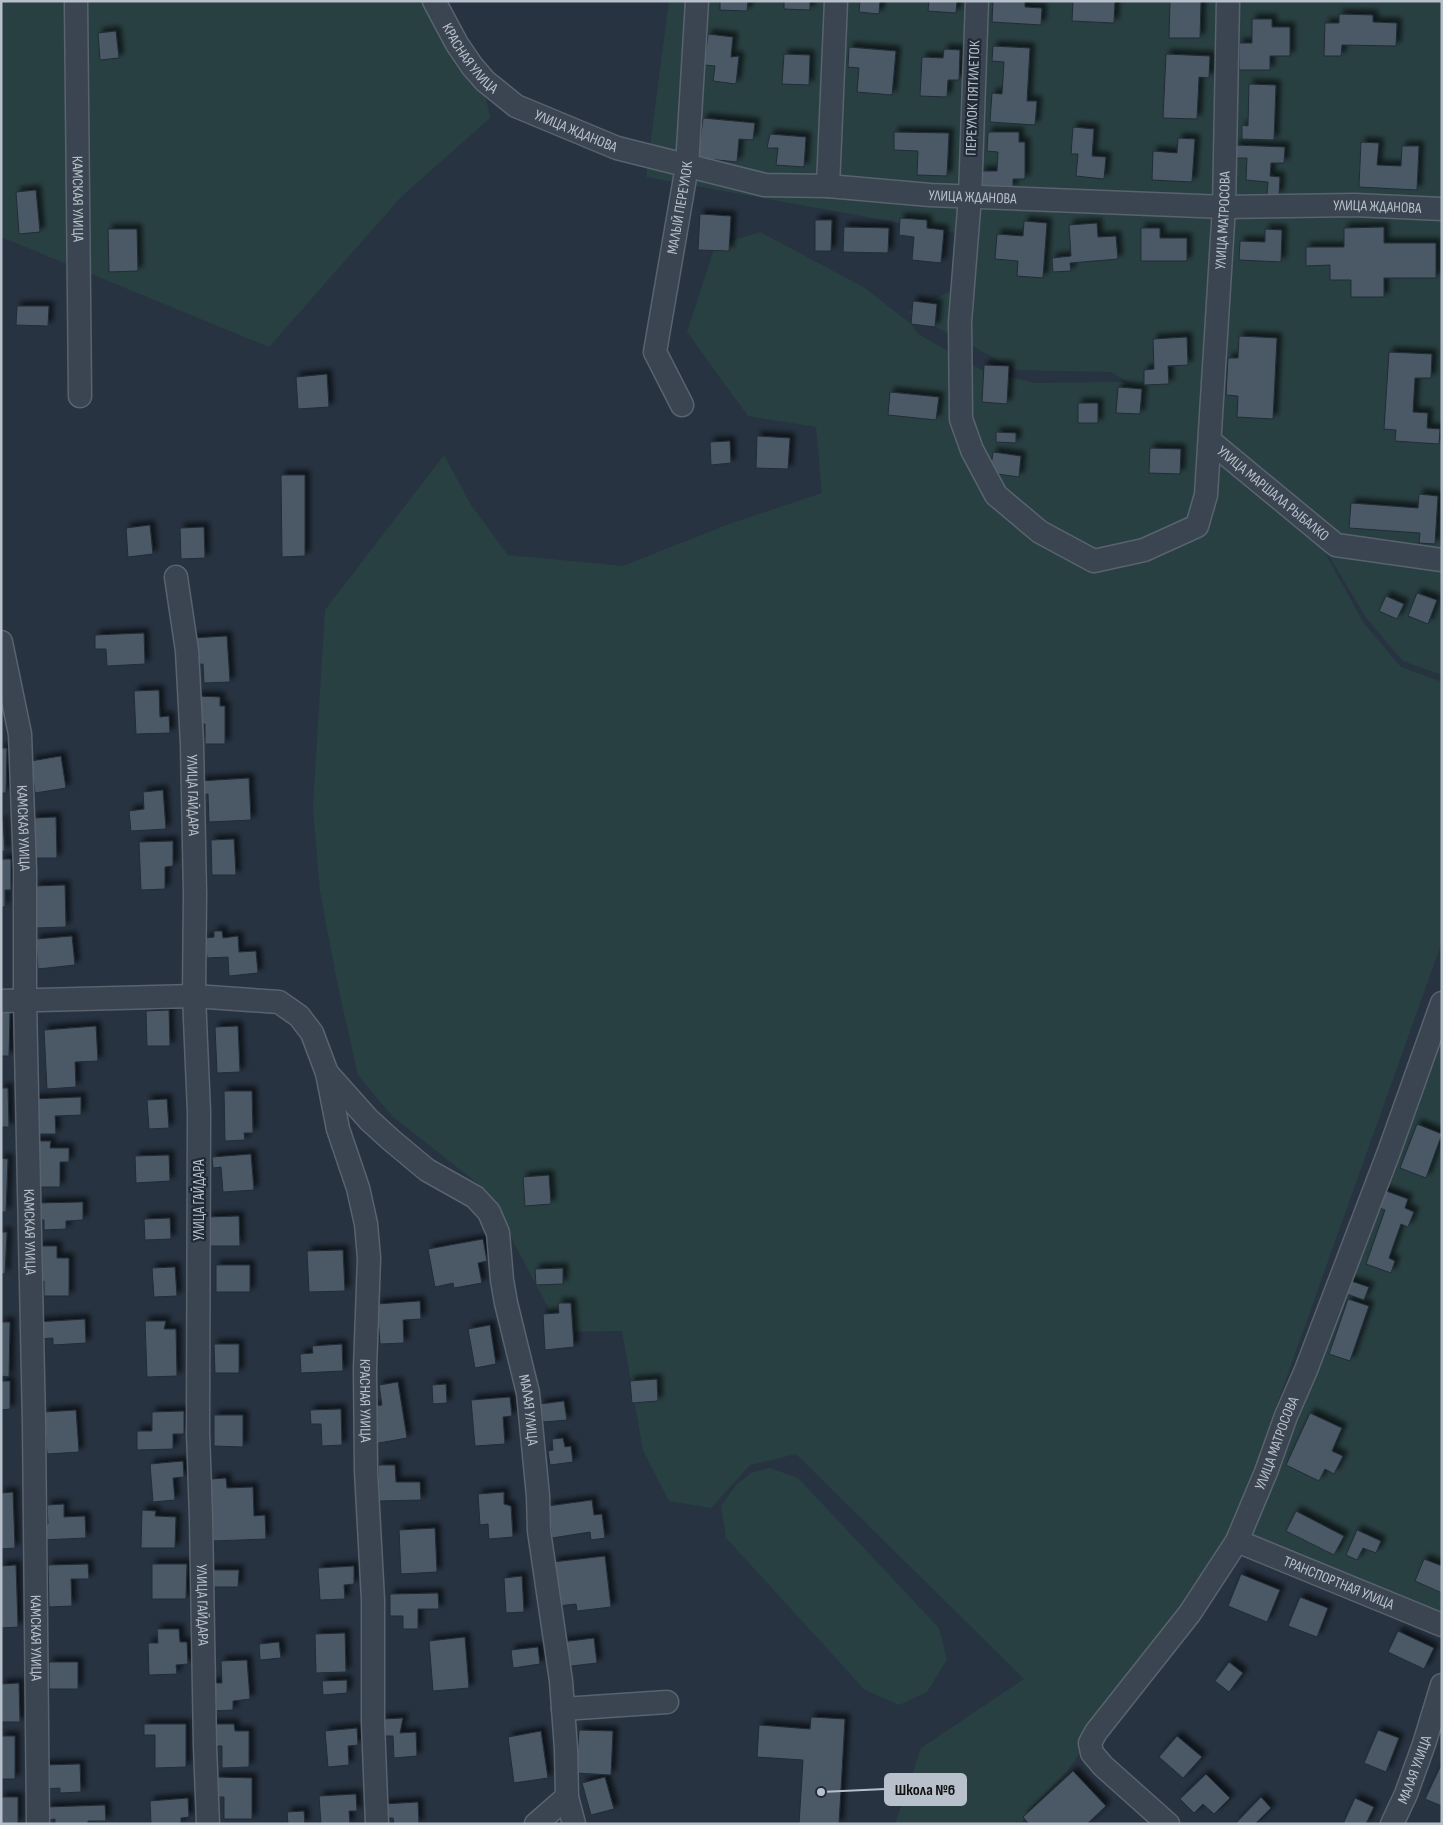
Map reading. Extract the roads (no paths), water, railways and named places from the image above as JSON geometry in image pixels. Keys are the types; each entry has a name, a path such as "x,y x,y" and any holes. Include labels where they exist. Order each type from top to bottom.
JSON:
{"street":[{"name":"КАМСКАЯ УЛИЦА","path":"76,1 80,396"},
{"name":"КРАСНАЯ УЛИЦА","path":"434,1 457,44 472,66 485,81 516,106"},
{"name":"МАЛЫЙ ПЕРЕУЛОК","path":"682,406 655,352 687,166 696,1"},
{"path":"828,186 836,1"},
{"name":"ПЕРЕУЛОК ПЯТИЛЕТОК","path":"976,1 970,196 960,322 961,418 972,450 996,494"},
{"name":"УЛИЦА МАТРОСОВА","path":"1210,441 1224,207 1228,1"},
{"name":"УЛИЦА ЖДАНОВА","path":"516,106 617,148 765,185 828,186 930,195 1224,207 1355,205 1442,209"},
{"name":"УЛИЦА МАРШАЛА РЫБАЛКО","path":"996,494 1040,532 1094,561 1144,550 1197,526 1206,495 1210,441"},
{"name":"УЛИЦА МАРШАЛА РЫБАЛКО","path":"1210,441 1336,545 1442,560"},
{"name":"УЛИЦА ГАЙДАРА","path":"176,577 187,651 192,744 195,894 194,996 199,1112 198,1432 208,1824"},
{"name":"КАМСКАЯ УЛИЦА","path":"1,642 20,734 25,870 25,1000 34,1424 38,1824"},
{"name":"КРАСНАЯ УЛИЦА","path":"194,996 279,1002 299,1016 312,1033 327,1073 338,1129 363,1207 369,1258 365,1370 366,1471 373,1600 373,1723 377,1824"},
{"path":"1,1001 194,996"},
{"name":"УЛИЦА МАТРОСОВА","path":"1168,1824 1103,1766 1092,1753 1090,1743 1096,1732 1190,1613 1237,1541 1306,1370 1384,1166 1442,1003"},
{"name":"МАЛАЯ УЛИЦА","path":"327,1073 390,1140 427,1170 475,1197 489,1212 498,1234 506,1303 528,1393 538,1496 539,1531 561,1681 566,1749 567,1798 574,1824"},
{"name":"ТРАНСПОРТНАЯ УЛИЦА","path":"1237,1541 1442,1624"},
{"name":"МАЛАЯ УЛИЦА","path":"1392,1824 1406,1794 1424,1744 1442,1685"},
{"path":"563,1709 668,1702"},
{"path":"536,1824 567,1798"}],"place":[{"name":"Школа №6","path":"821,1792"}]}
